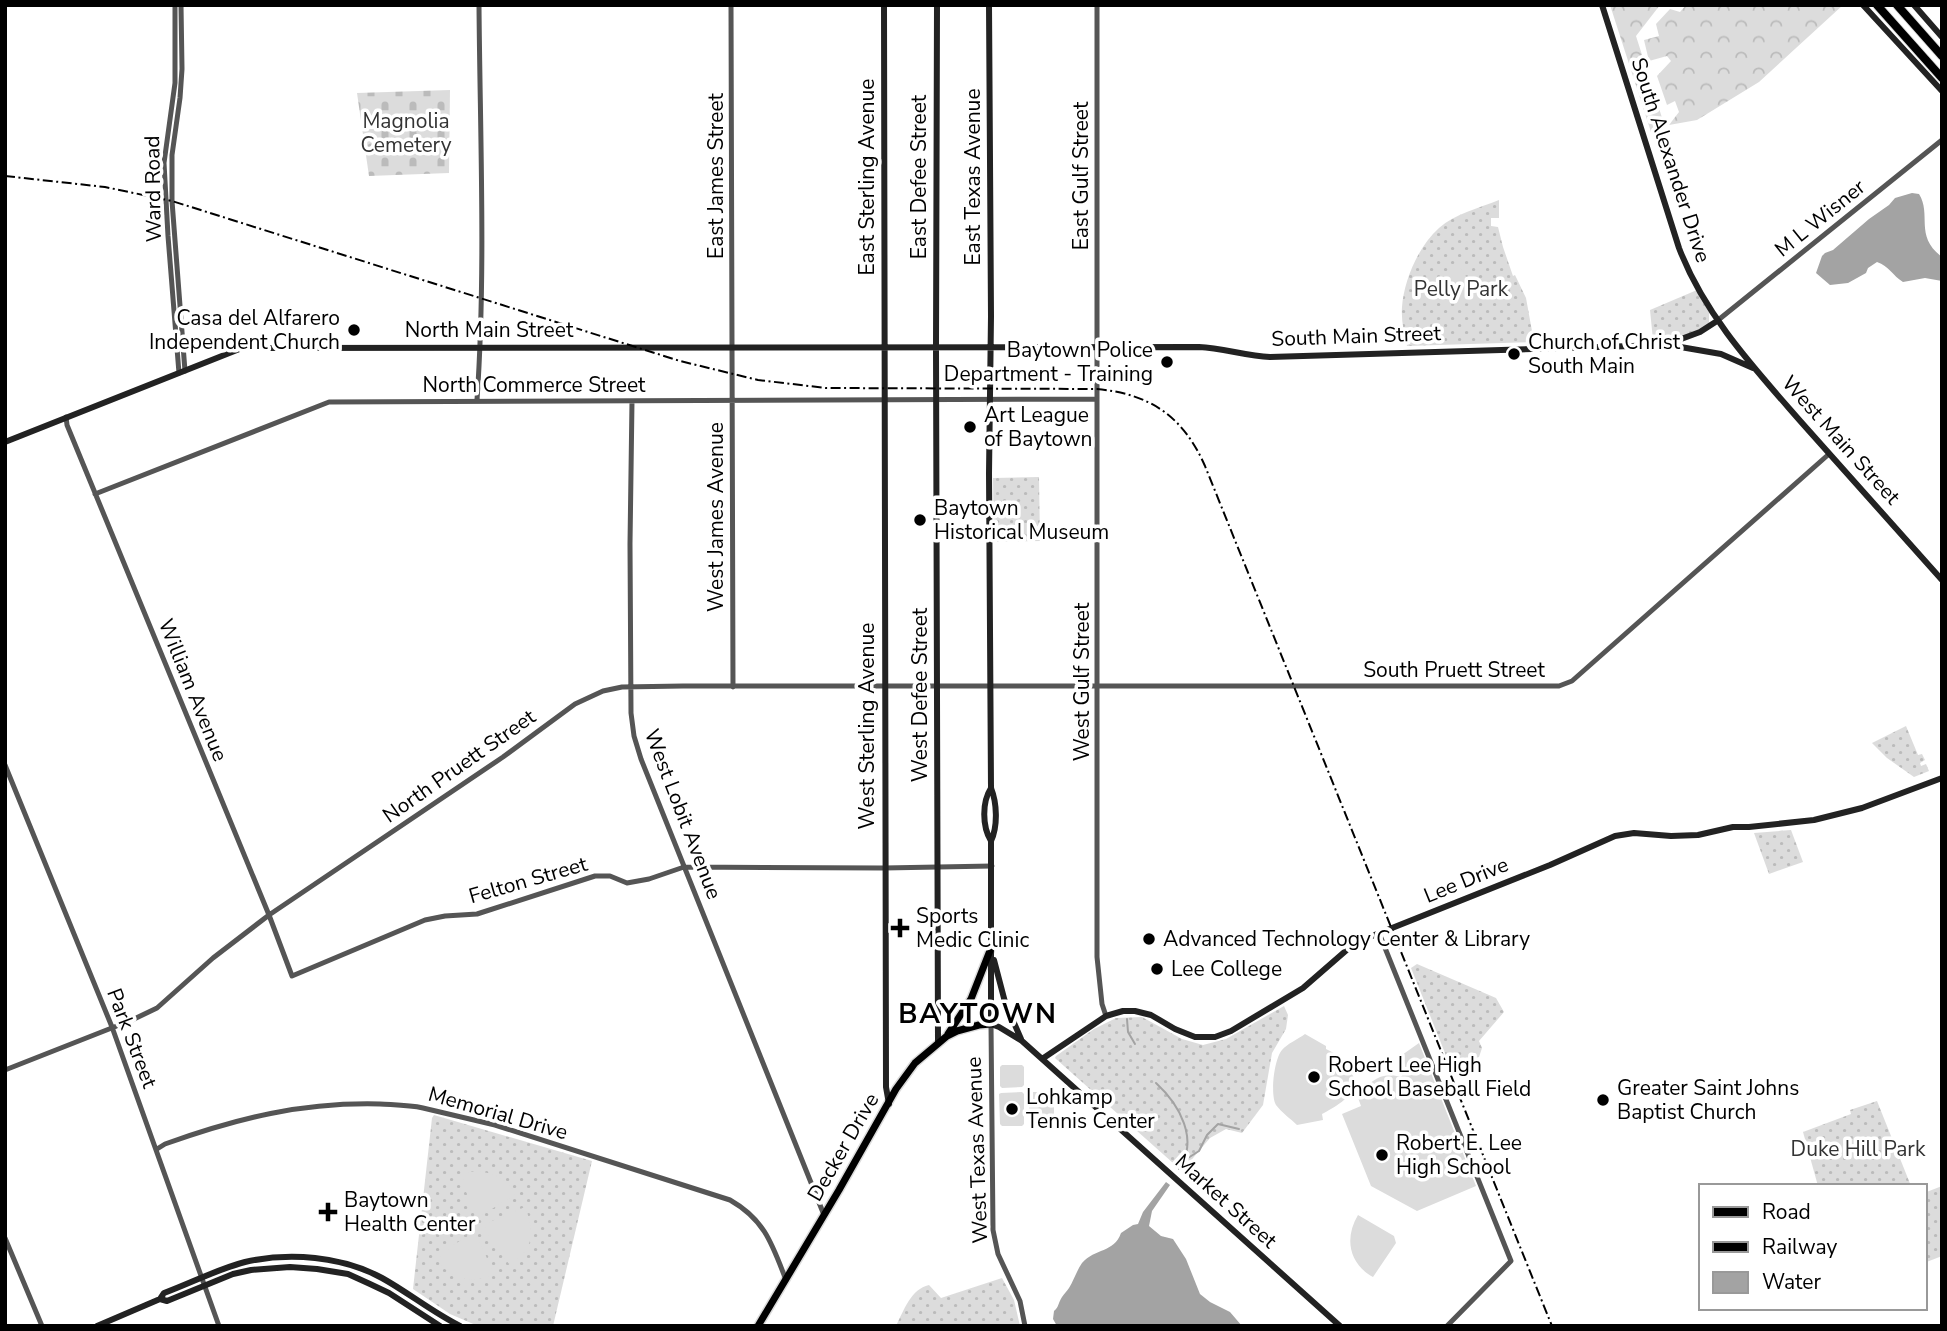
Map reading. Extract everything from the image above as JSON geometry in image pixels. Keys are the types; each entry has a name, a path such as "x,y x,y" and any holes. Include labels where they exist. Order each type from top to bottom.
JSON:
{"highway":[{"path":"1877,5 1942,78"},
{"path":"1897,5 1942,56"}],"main road":[{"name":"East Sterling Avenue","path":"884,5 885,348"},
{"name":"East Defee Street","path":"936,348 937,5"},
{"name":"East Texas Avenue","path":"989,5 990,348"},
{"name":"South Alexander Drive","path":"1602,5 1679,248 1717,321"},
{"path":"1863,5 1942,91"},
{"path":"1914,5 1942,37"},
{"name":"South Main Street","path":"990,348 1221,348 1252,356 1270,357 1665,345 1700,332 1717,321"},
{"name":"West Main Street","path":"1717,321 1754,369 1942,580"},
{"path":"1665,345 1721,354 1754,369"},
{"name":"North Main Street","path":"5,442 242,348 990,348"},
{"name":"West Sterling Avenue","path":"885,348 884,868 886,1087 889,1104"},
{"name":"West Defee Street","path":"936,348 938,1043"},
{"name":"West Texas Avenue","path":"990,348 991,788 986,796 985,807 992,866 991,1024"},
{"name":"Lee Drive","path":"1042,1059 1105,1016 1123,1011 1135,1010 1152,1015 1175,1030 1195,1037 1215,1037 1231,1031 1303,988 1349,948 1379,933 1627,833 1698,835 1733,827 1814,820 1874,804 1942,778"},
{"path":"947,1036 971,999 991,948"},
{"path":"991,948 1005,1002 1022,1041"},
{"name":"Decker Drive","path":"758,1326 896,1089 915,1063 947,1036 968,1028 991,1024"},
{"name":"Market Street","path":"991,1024 1022,1041 1340,1326"},
{"path":"97,1326 160,1299 167,1301 245,1262 267,1258 317,1258 348,1264 380,1278 460,1326"},
{"path":"290,1267 291,1258"},
{"path":"348,1264 348,1274"},
{"path":"203,1281 251,1269 317,1269 348,1274 389,1293 439,1325 443,1318"}],"street":[{"name":"Ward Road","path":"174,5 175,83 164,163 168,236 182,372"},
{"name":"Ward Road","path":"181,5 182,69 172,155 172,184 182,372"},
{"path":"477,400 481,347 479,5"},
{"name":"East James Street","path":"731,5 732,347"},
{"name":"East Gulf Street","path":"1096,348 1097,5"},
{"name":"M L Wisner","path":"1717,321 1942,140"},
{"name":"West James Avenue","path":"732,347 733,687"},
{"name":"West Gulf Street","path":"1096,348 1097,957 1105,1016"},
{"name":"North Commerce Street","path":"96,494 329,402 1097,399"},
{"name":"West Lobit Avenue","path":"632,401 631,687 636,746 824,1215"},
{"name":"William Avenue","path":"66,417 292,976"},
{"name":"South Pruett Street","path":"991,685 1097,687 1566,684 1829,454"},
{"name":"North Pruett Street","path":"5,1070 157,1007 213,958 269,915 503,757 575,704 603,691 631,687 991,685"},
{"name":"Park Street","path":"5,765 112,1027 219,1326"},
{"name":"Felton Street","path":"292,976 436,917 484,912 595,876 610,876 627,883 684,867 992,866"},
{"path":"1379,933 1511,1261 1447,1326"},
{"name":"West Texas Avenue","path":"991,1024 993,1230 998,1254 1020,1301 1025,1326"},
{"name":"Memorial Drive","path":"156,1149 241,1119 293,1108 356,1104 413,1105 495,1125 730,1200 751,1214 763,1227 786,1280"},
{"path":"5,1238 42,1326"}],"green space":[{"path":"1610,5 1660,5 1636,36 1664,124 1651,132"},
{"path":"1686,5 1843,5 1759,82 1697,120 1669,125 1679,112 1675,101 1667,105 1657,76 1671,61 1667,56 1649,61 1644,40 1659,36 1656,24 1670,9 1680,12"},
{"name":"Magnolia Cemetery","path":"450,90 449,173 369,176 357,93"},
{"name":"Pelly Park","path":"1499,200 1499,218 1491,218 1491,226 1498,227 1513,276 1515,275 1526,298 1534,342 1407,346 1402,307 1413,264 1439,228 1452,219"},
{"path":"1459,265 1480,300 1478,303 1441,304 1439,286 1443,275"},
{"path":"1697,290 1709,312 1709,323 1683,336 1653,340 1650,310"},
{"path":"1039,477 1040,541 994,542 993,478"},
{"path":"1906,726 1918,755 1922,754 1925,760 1920,763 1921,766 1926,764 1929,771 1914,777 1887,758 1872,743"},
{"path":"1791,830 1803,862 1769,874 1754,833"},
{"path":"1417,964 1496,998 1504,1012 1479,1041 1482,1048 1479,1057 1451,1068 1411,968"},
{"path":"1284,1006 1288,1015 1286,1029 1272,1053 1263,1105 1242,1133 1226,1129 1210,1138 1182,1171 1055,1058 1094,1029 1116,1018 1142,1017 1182,1039 1203,1045 1226,1039"},
{"name":"Robert Lee High School Baseball Field","path":"1305,1034 1343,1060 1353,1076 1354,1086 1349,1096 1322,1114 1323,1120 1297,1125 1276,1105 1273,1093 1274,1077 1282,1050"},
{"path":"1419,1043 1476,1186 1417,1211 1371,1186 1342,1114 1361,1106 1357,1095 1376,1079 1387,1075 1401,1077 1406,1070 1402,1055"},
{"name":"Lohkamp Tennis Center","path":"1002,1065 1024,1067 1022,1087 1000,1086"},
{"name":"Lohkamp Tennis Center","path":"1022,1092 1024,1124 1002,1126 999,1094"},
{"name":"Lohkamp Tennis Center","path":"1031,1092 1054,1094 1052,1126 1029,1124"},
{"name":"Duke Hill Park","path":"1877,1101 1910,1184 1817,1184 1803,1132 1851,1114 1850,1110"},
{"path":"434,1115 592,1161 553,1326 478,1326 450,1314 413,1289"},
{"path":"476,1171 499,1177 516,1194 482,1215 475,1214 463,1184 465,1173"},
{"name":"Duke Hill Park","path":"1942,1186 1942,1256 1926,1262 1926,1192"},
{"path":"525,1207 530,1224 530,1240 523,1253 509,1264 484,1230 487,1223"},
{"path":"1358,1215 1394,1236 1396,1243 1373,1277 1359,1265 1351,1250 1351,1233"},
{"path":"472,1235 477,1236 494,1274 471,1280 449,1272 438,1260 453,1245"},
{"path":"1002,1278 1014,1300 1020,1326 896,1326 909,1301 923,1287 929,1285 941,1298"}],"water":[{"path":"1912,193 1919,194 1923,202 1928,241 1942,257 1942,281 1925,278 1903,282 1877,262 1868,268 1866,273 1848,283 1830,285 1816,273 1825,253 1833,250 1895,198"},
{"path":"1166,1182 1170,1185 1152,1211 1149,1226 1161,1236 1173,1239 1186,1259 1200,1294 1230,1312 1242,1326 1057,1326 1053,1319 1054,1311 1082,1263 1114,1244 1121,1233 1138,1224 1143,1212"}],"waterway":[{"path":"1127,1019 1128,1032 1135,1044"},
{"path":"1156,1083 1173,1102 1184,1123 1187,1146 1179,1169"},
{"path":"1188,1158 1199,1151 1207,1135 1218,1124 1239,1129"}],"railway":[{"path":"5,176 105,187 172,201 680,361 758,380 826,388 1097,389 1133,396 1163,411 1186,434 1205,466 1552,1326"}],"place":[{"name":"Casa del Alfarero Independent Church","path":"354,330"},
{"name":"Church of Christ South Main","path":"1514,354"},
{"name":"Baytown Police Department - Training","path":"1167,362"},
{"name":"Art League of Baytown","path":"970,427"},
{"name":"Baytown Historical Museum","path":"920,520"},
{"name":"Sports Medic Clinic","path":"900,928"},
{"name":"Advanced Technology Center & Library","path":"1149,939"},
{"name":"Lee College","path":"1157,969"},
{"name":"Robert Lee High School Baseball Field","path":"1314,1077"},
{"name":"Greater Saint Johns Baptist Church","path":"1603,1100"},
{"name":"Lohkamp Tennis Center","path":"1012,1109"},
{"name":"Robert E. Lee High School","path":"1382,1155"},
{"name":"Baytown Health Center","path":"328,1212"}],"district":[{"name":"BAYTOWN","path":"978,1014"}]}
